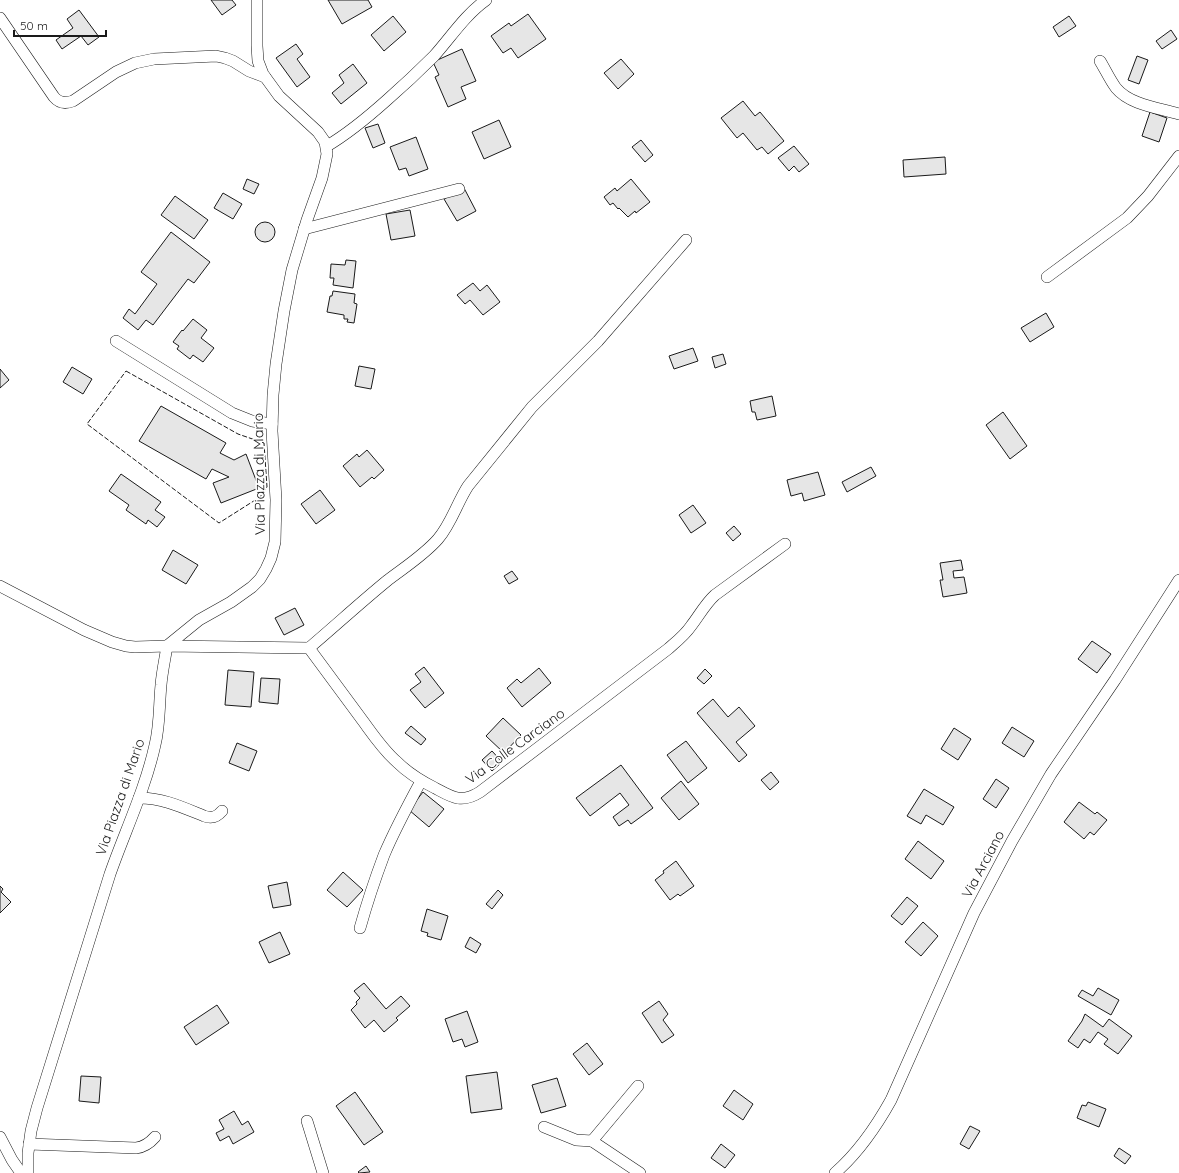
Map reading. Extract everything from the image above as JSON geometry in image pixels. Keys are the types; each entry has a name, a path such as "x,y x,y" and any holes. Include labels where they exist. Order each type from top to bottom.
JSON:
{"street":[{"path":"257,0 256,18 258,56 260,66 265,77 280,96 318,132 327,146 352,130 405,84 430,59 466,18 486,0"},
{"path":"0,18 54,97 61,102 68,103 73,101 126,67 135,63 149,60 216,56 233,61 254,74 265,77"},
{"path":"1100,60 1115,86 1122,94 1137,102 1179,114"},
{"name":"Via Piazza di Mario","path":"28,1173 29,1144 37,1108 104,893 139,798 155,745 159,722 161,683 167,646 199,620 248,591 260,579 273,552 276,527 272,424 274,381 284,311 292,270 304,229 324,173 327,146"},
{"path":"1047,277 1127,218 1148,196 1179,156"},
{"path":"304,229 459,189"},
{"path":"0,586 84,630 112,642 130,647 167,646 309,648 381,586 417,559 437,540 445,530 468,486 522,418 598,341 686,240"},
{"path":"116,341 232,413 252,421 272,424"},
{"name":"Via Colle Carciano","path":"309,648 384,748 400,766 421,781 449,796 464,799 480,792 668,649 685,633 715,595 785,544"},
{"name":"Via Arciano","path":"835,1173 863,1143 891,1100 974,913 1012,840 1039,793 1059,760 1115,680 1179,580"},
{"path":"360,928 385,854 398,824 421,781"},
{"path":"139,798 158,799 210,818 218,816 222,811"},
{"path":"592,1140 638,1086"},
{"path":"306,1120 323,1173"},
{"path":"544,1127 572,1139 582,1141 592,1140 640,1173"},
{"path":"0,1137 12,1160 21,1173"},
{"path":"29,1144 136,1148 145,1146 155,1137"}],"building":[{"path":"211,0 232,0 236,5 222,15"},
{"path":"328,0 368,0 372,7 342,24"},
{"path":"79,10 99,37 88,45 81,36 62,49 56,40 73,28 67,19"},
{"path":"528,14 546,39 518,58 511,48 503,53 491,36 509,23 511,26"},
{"path":"393,16 406,32 384,51 371,35"},
{"path":"1069,16 1076,26 1059,37 1053,27"},
{"path":"1171,30 1177,39 1162,49 1156,41"},
{"path":"296,44 303,54 297,59 310,77 297,87 276,58"},
{"path":"462,49 476,81 461,87 466,99 448,107 435,77 439,75 433,62"},
{"path":"1137,56 1148,60 1139,84 1128,80"},
{"path":"621,59 634,74 618,89 604,73"},
{"path":"353,64 367,83 341,104 332,93 344,83 339,75"},
{"path":"743,101 755,116 760,112 784,141 768,154 762,147 757,150 743,133 737,138 721,118"},
{"path":"1150,112 1167,118 1159,142 1142,136"},
{"path":"499,120 511,147 484,159 472,132"},
{"path":"378,124 385,143 373,148 365,128"},
{"path":"416,137 428,169 409,176 406,168 399,170 390,147"},
{"path":"641,140 653,155 645,162 632,147"},
{"path":"794,146 809,164 799,172 794,166 789,171 778,158"},
{"path":"945,157 946,174 904,177 903,160"},
{"path":"247,179 259,184 254,194 243,189"},
{"path":"631,179 650,202 636,213 635,211 628,217 613,203 610,205 604,197 615,188 617,191"},
{"path":"464,188 476,211 457,221 444,199"},
{"path":"223,193 242,204 233,219 214,208"},
{"path":"175,196 208,220 194,239 161,215"},
{"path":"410,210 415,236 391,240 386,214"},
{"path":"265,222 272,225 275,232 272,239 265,242 258,239 255,232 258,225"},
{"path":"171,232 210,262 194,283 188,279 153,325 146,320 138,330 123,318 129,309 135,314 157,284 141,272"},
{"path":"346,260 356,261 353,288 333,285 334,278 330,278 331,264 345,265"},
{"path":"473,283 480,291 487,285 500,302 483,315 470,300 465,304 457,295"},
{"path":"333,291 355,294 354,303 357,304 354,323 347,322 348,319 344,319 344,315 327,312 330,296 332,296"},
{"path":"1046,313 1054,327 1030,342 1021,328"},
{"path":"193,319 207,330 201,338 214,348 203,362 193,355 190,359 177,349 179,346 173,342"},
{"path":"693,348 698,361 674,369 669,356"},
{"path":"723,354 726,364 715,368 712,357"},
{"path":"359,366 375,369 371,389 355,386"},
{"path":"72,367 92,379 83,394 63,382"},
{"path":"0,369 9,380 0,388"},
{"path":"772,396 776,416 757,420 755,412 752,412 750,401"},
{"path":"161,406 226,443 220,453 234,460 246,454 259,488 221,503 213,483 229,477 212,469 206,479 139,441"},
{"path":"1003,412 1027,446 1010,459 986,425"},
{"path":"367,450 384,470 374,479 372,477 360,487 343,466 357,454 359,457"},
{"path":"871,467 876,476 847,492 842,482"},
{"path":"818,472 825,495 804,501 802,493 791,496 787,480"},
{"path":"121,474 161,502 155,510 165,517 157,527 148,520 146,524 126,510 129,505 109,491"},
{"path":"320,490 335,510 316,524 301,504"},
{"path":"693,505 706,523 691,533 679,515"},
{"path":"734,526 741,534 733,541 726,533"},
{"path":"173,550 198,565 186,584 162,570"},
{"path":"961,560 963,570 953,571 954,578 964,577 967,593 943,597 940,580 943,580 940,563"},
{"path":"512,571 518,579 509,584 504,576"},
{"path":"295,608 304,625 284,635 275,618"},
{"path":"1092,641 1111,654 1097,673 1078,659"},
{"path":"424,667 444,693 425,708 410,690 421,682 415,674"},
{"path":"539,668 551,683 522,707 507,688 517,679 521,683"},
{"path":"705,669 712,676 704,684 697,678"},
{"path":"228,670 254,672 251,707 225,705"},
{"path":"261,678 280,679 278,704 259,702"},
{"path":"713,699 728,717 739,707 755,726 736,742 747,755 739,762 697,713"},
{"path":"503,718 521,735 504,753 486,736"},
{"path":"411,726 426,739 421,745 405,733"},
{"path":"1012,727 1034,741 1024,757 1002,743"},
{"path":"954,728 971,739 958,760 941,749"},
{"path":"686,741 707,768 688,783 667,755"},
{"path":"237,743 257,751 249,771 229,763"},
{"path":"492,751 502,762 492,771 482,760"},
{"path":"621,765 653,808 631,824 628,820 619,826 613,817 629,805 620,793 590,816 576,798"},
{"path":"771,772 779,782 770,790 761,780"},
{"path":"996,779 1009,788 996,808 983,799"},
{"path":"681,781 699,804 679,820 661,798"},
{"path":"924,789 954,807 943,825 926,815 921,824 907,816"},
{"path":"423,792 444,809 429,827 409,810"},
{"path":"1079,802 1095,814 1097,812 1107,820 1094,835 1090,832 1084,839 1064,822"},
{"path":"918,841 944,861 931,879 905,859"},
{"path":"676,861 694,886 680,896 678,894 670,900 655,880 664,873 663,871"},
{"path":"343,872 363,890 347,907 327,890"},
{"path":"287,882 291,905 273,908 268,886"},
{"path":"0,886 3,889 1,892 11,902 0,913"},
{"path":"498,890 503,895 492,909 486,904"},
{"path":"907,897 918,906 902,925 891,916"},
{"path":"427,909 448,916 441,940 427,936 428,933 421,931"},
{"path":"923,922 938,936 921,956 905,942"},
{"path":"280,932 290,954 269,963 259,942"},
{"path":"470,937 481,944 476,953 465,947"},
{"path":"364,983 386,1009 401,996 410,1006 396,1018 398,1020 384,1032 374,1020 365,1028 351,1010 360,998 354,991"},
{"path":"1098,988 1119,1000 1111,1015 1078,996 1082,990 1093,996"},
{"path":"659,1001 668,1014 663,1020 674,1035 662,1043 642,1013"},
{"path":"217,1005 229,1023 196,1045 184,1027"},
{"path":"467,1011 478,1042 465,1047 462,1039 453,1042 445,1019"},
{"path":"1085,1014 1103,1027 1109,1019 1132,1036 1118,1054 1104,1044 1108,1039 1098,1032 1090,1043 1084,1039 1078,1048 1068,1041"},
{"path":"587,1043 603,1064 589,1075 573,1054"},
{"path":"497,1072 502,1109 471,1113 466,1076"},
{"path":"81,1076 101,1077 99,1103 79,1101"},
{"path":"557,1078 566,1106 541,1113 532,1085"},
{"path":"734,1090 753,1104 743,1120 723,1106"},
{"path":"355,1092 383,1132 364,1145 336,1106"},
{"path":"1088,1102 1106,1109 1099,1127 1077,1118 1082,1105 1086,1106"},
{"path":"234,1111 242,1125 248,1121 254,1132 233,1144 229,1136 220,1141 216,1133 224,1129 219,1120"},
{"path":"970,1126 980,1131 969,1149 960,1144"},
{"path":"721,1144 735,1155 725,1168 711,1158"},
{"path":"1119,1148 1131,1156 1125,1164 1114,1156"},
{"path":"366,1166 370,1172 358,1172"}],"fence":[{"path":"126,371 238,434 264,443 267,487 260,497 219,523 87,424 126,371"}]}
